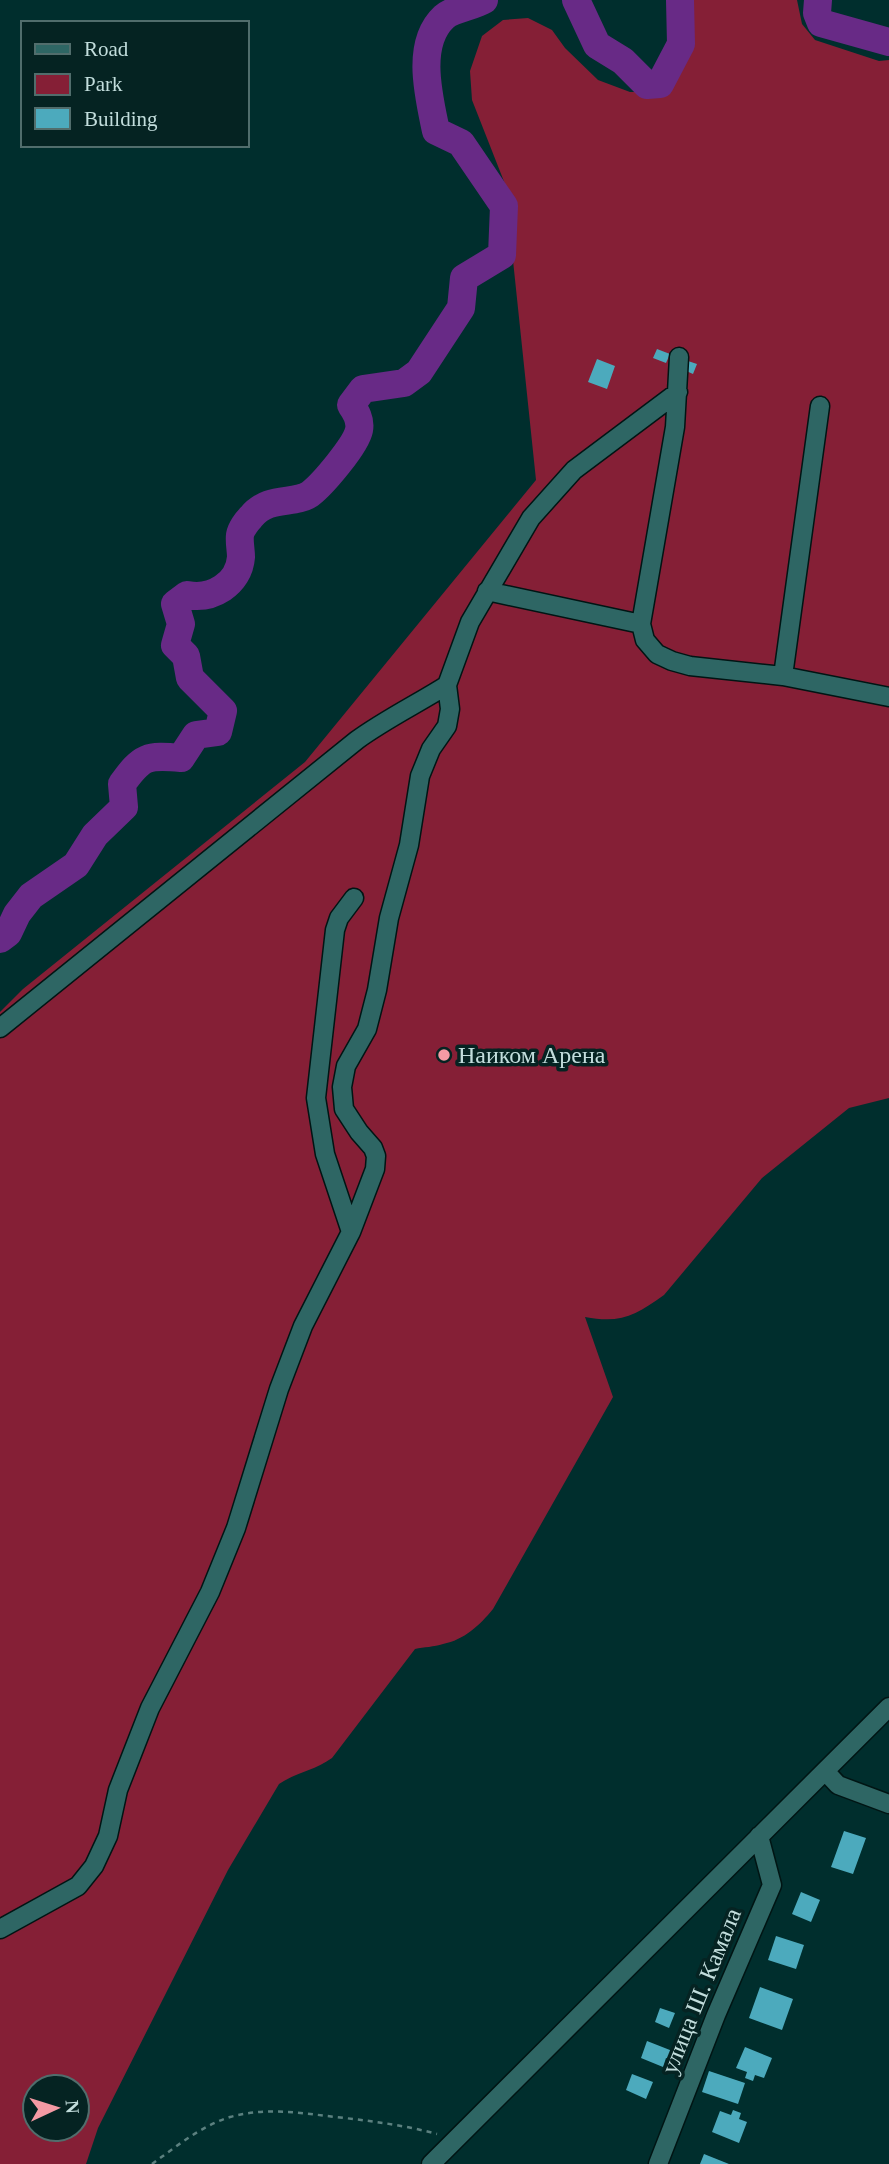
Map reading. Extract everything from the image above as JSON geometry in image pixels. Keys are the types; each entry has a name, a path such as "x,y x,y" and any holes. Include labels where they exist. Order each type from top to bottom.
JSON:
{"street":[{"path":"679,356 678,392 641,624 645,640 657,654 690,666 835,684 889,697"},
{"path":"0,1929 78,1886 94,1866 108,1836 118,1790 150,1707 210,1592 236,1528 279,1389 303,1326 351,1232 375,1168 376,1156 373,1148 344,1109 342,1087 346,1066 367,1028 377,990 388,918 409,845 421,776 431,749 447,726 450,709 447,685 470,622 531,518 574,470 678,392"},
{"path":"783,676 820,406"},
{"path":"487,591 641,624"},
{"path":"0,1028 357,740 382,722 415,706 447,685"},
{"path":"351,1232 325,1153 316,1098 335,930 339,918 354,898"},
{"path":"431,2164 889,1707"},
{"path":"825,1771 838,1785 889,1804"},
{"name":"улица Ш. Камала","path":"658,2164 716,2015 772,1885 760,1836"}],"path":[{"path":"152,2164 194,2133 228,2118 258,2110 393,2123 455,2140"}],"green space":[{"name":"Наиком Арена","path":"693,0 797,0 802,24 815,40 879,61 889,60 889,1098 849,1108 762,1178 664,1295 628,1316 609,1319 585,1317 613,1397 493,1609 477,1626 458,1639 415,1649 332,1758 279,1784 228,1870 98,2128 86,2164 0,2164 0,1012 23,989 305,762 536,480 505,184 472,100 470,71 482,36 503,20 528,18 552,30 565,48 598,80 630,92 661,92 689,49 688,17"}],"building":[{"path":"657,349 670,354 666,363 653,358"},
{"path":"597,359 615,366 607,389 588,382"},
{"path":"688,361 697,364 693,374 684,370"},
{"path":"844,1831 866,1838 853,1874 831,1867"},
{"path":"801,1892 820,1900 811,1922 792,1914"},
{"path":"776,1936 804,1945 796,1969 768,1960"},
{"path":"760,1987 793,1999 782,2030 749,2018"},
{"path":"660,2008 675,2013 669,2028 655,2022"},
{"path":"647,2041 675,2052 672,2060 666,2058 663,2067 641,2058"},
{"path":"745,2047 772,2058 764,2078 755,2075 753,2081 745,2078 747,2072 736,2068"},
{"path":"709,2071 745,2083 738,2104 702,2092"},
{"path":"632,2074 653,2082 646,2099 626,2090"},
{"path":"733,2110 741,2113 739,2119 747,2122 739,2143 712,2132 720,2111 731,2115"},
{"path":"704,2154 729,2164 700,2164"}],"waterway":[{"path":"0,939 8,933 17,914 31,896 76,865 95,835 124,807 122,784 140,763 146,759 160,757 181,758 196,735 218,732 223,711 190,678 186,656 175,645 181,624 175,604 187,595 206,595 230,582 239,567 240,535 248,521 258,510 273,503 304,497 323,482 357,437 359,423 351,405 363,389 404,383 419,372 461,308 464,278 502,255 504,206 461,143 436,131 426,71 430,41 435,28 452,12 484,0"},
{"path":"576,0 597,45 623,61 647,85 660,84 681,44 680,0"},
{"path":"818,0 817,13 821,23 889,42"}],"place":[{"name":"Наиком Арена","path":"444,1055"}]}
